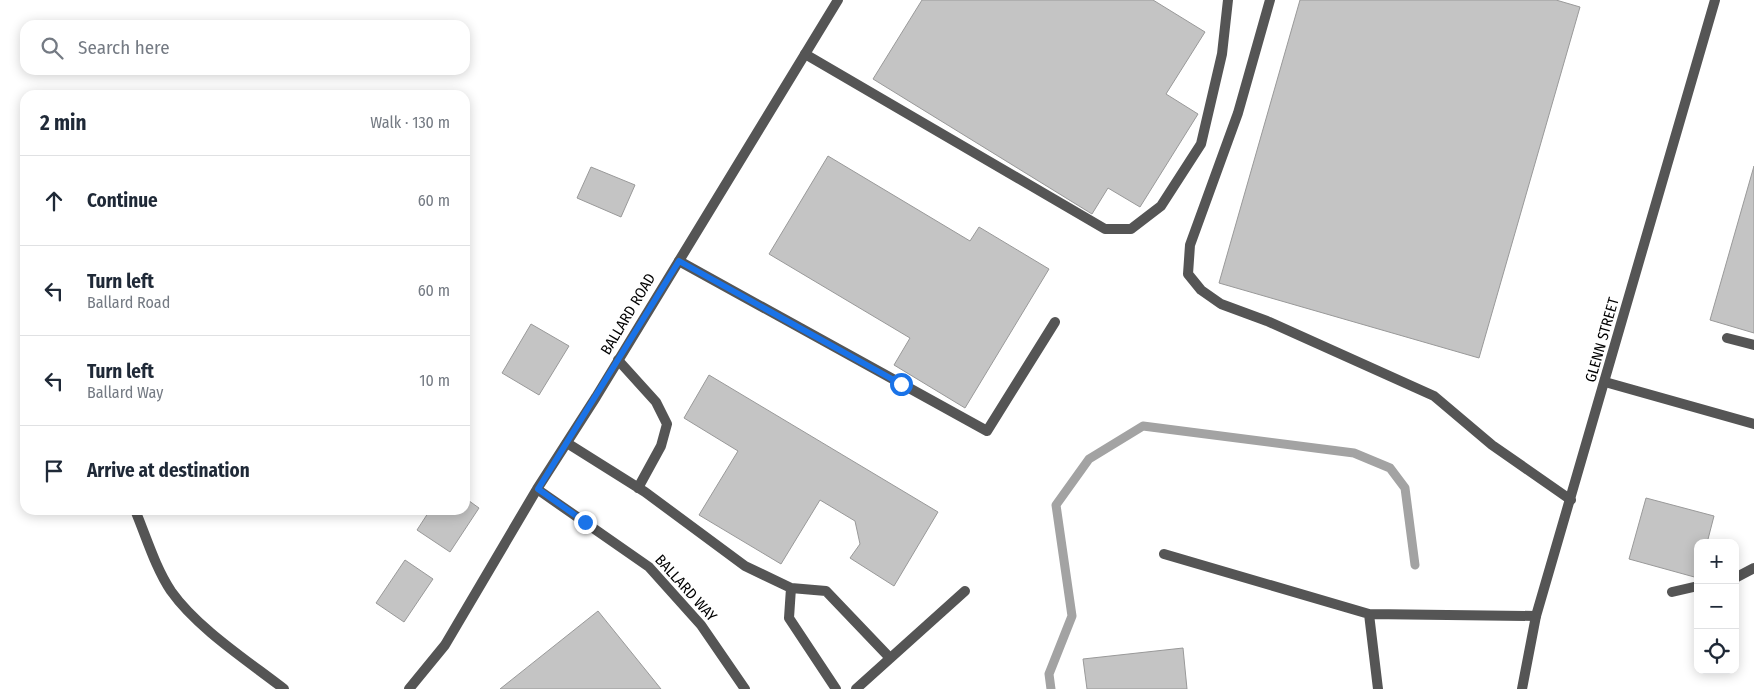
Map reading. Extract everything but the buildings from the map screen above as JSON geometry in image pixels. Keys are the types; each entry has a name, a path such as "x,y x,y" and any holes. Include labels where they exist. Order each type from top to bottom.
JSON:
{"street":[{"name":"BALLARD ROAD","path":"409,689 445,644 838,0"},
{"path":"805,54 1105,229 1132,229 1161,206 1201,144 1222,54 1228,0"},
{"path":"1270,0 1238,113 1190,245 1188,274 1201,290 1221,304 1267,321 1434,396 1492,445 1571,500"},
{"name":"GLENN STREET","path":"1522,689 1536,616 1715,0"},
{"path":"679,261 987,431 1055,322"},
{"path":"1727,338 1754,345"},
{"path":"618,360 656,402 667,424 661,446 638,488"},
{"path":"1605,382 1754,424"},
{"path":"567,442 638,488 745,566 791,588 826,591 890,658"},
{"name":"BALLARD WAY","path":"538,489 649,567 701,625 745,689"},
{"path":"136,515 171,590 207,628 284,689"},
{"path":"1164,554 1368,614 1536,616"},
{"path":"1739,576 1754,568"},
{"path":"1672,592 1694,587"},
{"path":"791,588 789,618 836,689"},
{"path":"856,689 965,591"},
{"path":"1368,614 1378,689"}],"waterway":[{"path":"1051,689 1049,674 1072,616 1056,505 1089,459 1143,426 1354,453 1390,468 1405,488 1415,565"}],"route":[{"path":"585,522 538,489 679,261 901,384"}]}
